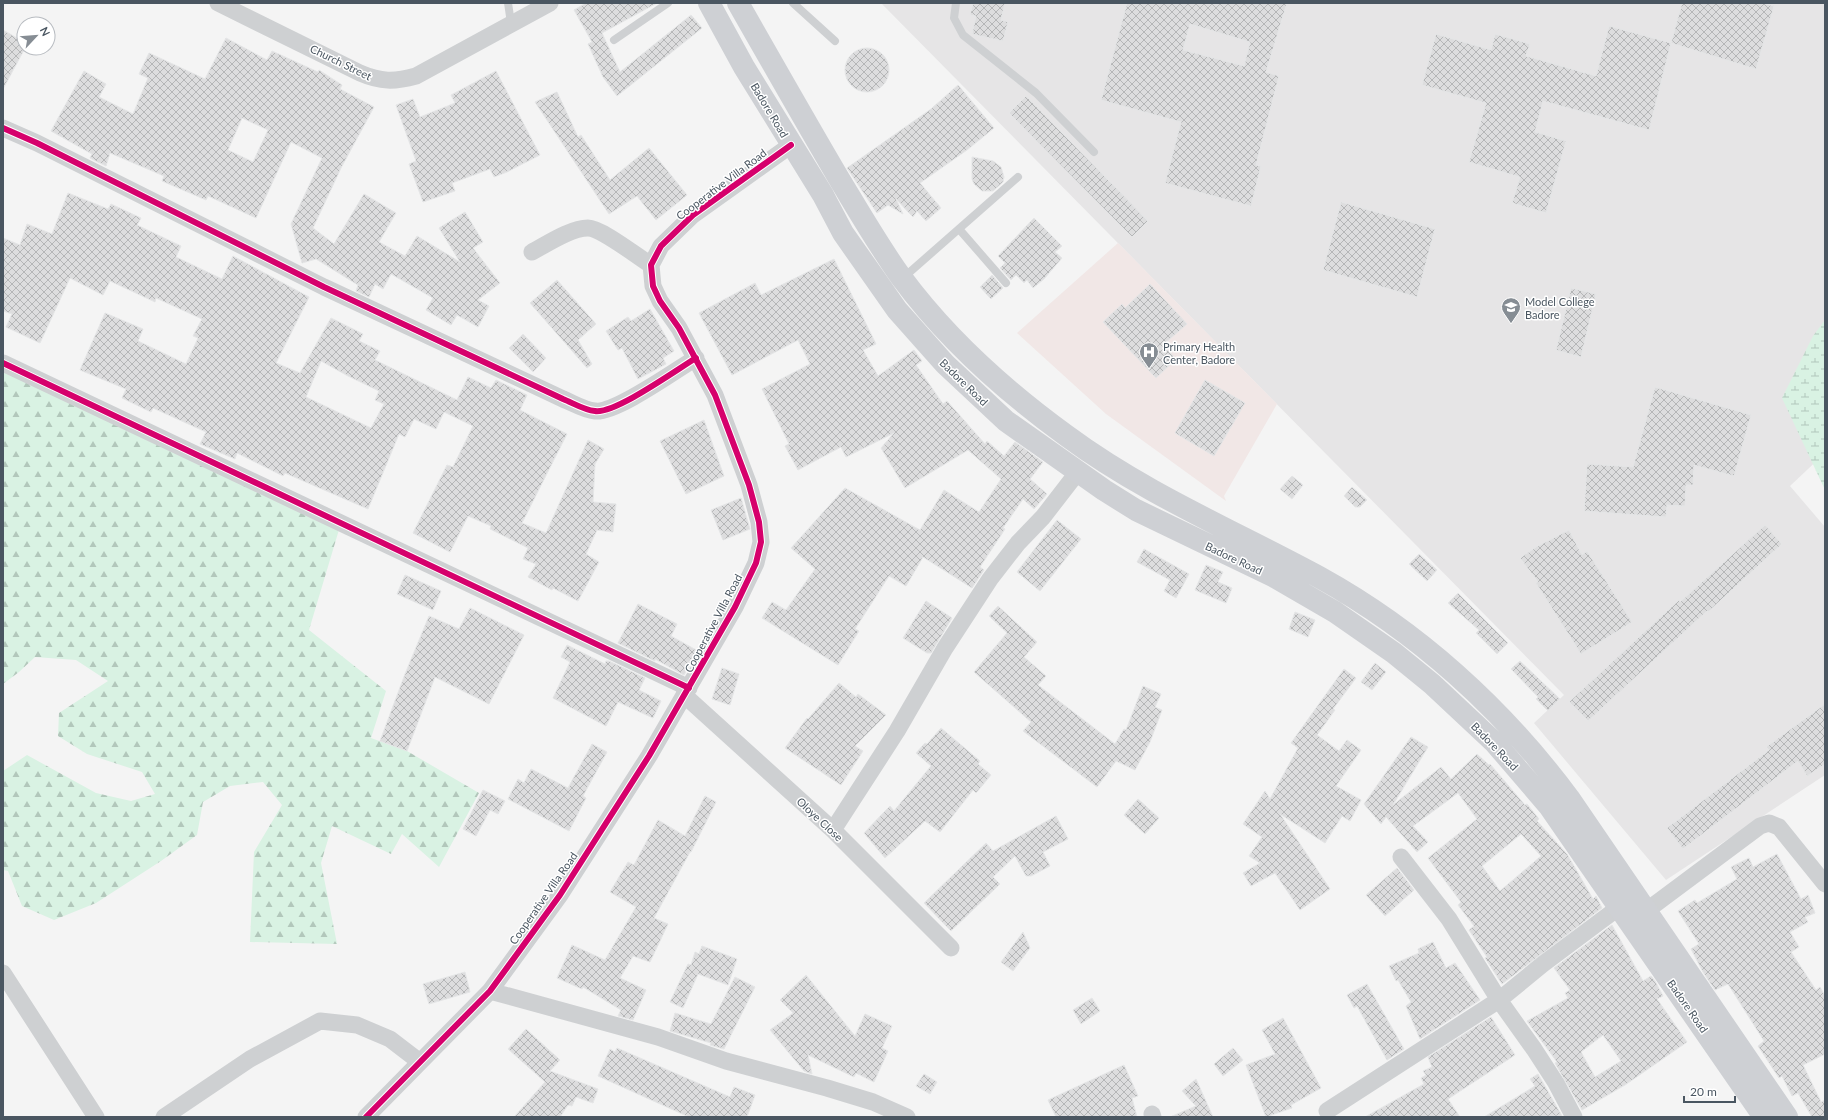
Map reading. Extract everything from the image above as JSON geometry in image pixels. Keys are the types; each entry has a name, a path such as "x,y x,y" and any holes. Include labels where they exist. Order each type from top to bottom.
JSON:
{"main road":[{"name":"Badore Road","path":"709,3 744,67 823,195 843,233 897,310 945,364 1006,421 1077,472 1136,510 1273,576 1356,624 1432,684 1471,720 1515,765 1549,806 1618,908 1764,1117"},
{"name":"Badore Road","path":"738,3 823,151 890,259 903,278 962,347 991,374 1066,435 1135,482 1321,578 1403,631 1443,663 1492,708 1544,765 1787,1117"},
{"path":"870,273 890,259"}],"street":[{"name":"Church Street","path":"218,3 360,72 376,79 393,81 416,76 550,3"},
{"path":"3,128 324,287 563,399 594,411 602,411 621,404 696,358"},
{"name":"Cooperative Villa Road","path":"366,1117 490,991 560,895 649,756 735,607 756,562 761,542 759,522 749,485 715,395 679,328 660,301 653,286 651,265 661,246 693,215 791,145"},
{"path":"532,252 562,236 581,229 590,228 596,229 651,265"},
{"name":"Oloye Close","path":"3,363 687,691 833,830 951,948"},
{"path":"833,830 893,738 945,648 990,579 1018,543 1043,517 1077,472"},
{"path":"1646,911 1760,826 1770,823 1779,827 1825,884"},
{"path":"1401,857 1449,919 1498,1000 1534,1049 1556,1083 1574,1117"},
{"path":"1326,1111 1498,1000 1618,908"},
{"path":"3,973 96,1117"},
{"path":"490,991 658,1037 726,1061 827,1088 873,1102 907,1117"},
{"path":"164,1117 250,1059 320,1021 357,1025 390,1040 420,1062"}],"lane":[{"path":"508,3 511,23"},
{"path":"614,40 668,3"},
{"path":"793,3 834,41"},
{"path":"956,3 954,18 962,34 1036,93 1094,152"},
{"path":"903,278 1018,177"},
{"path":"959,229 1006,283"}],"shaded area":[{"name":"Model College Badore","path":"881,3 1825,3 1825,453 1790,486 1825,527 1825,775 1666,880 1534,723 1564,695"},
{"name":"Primary Health Center, Badore","path":"1118,243 1277,404 1224,496 1226,501 1106,414 1017,333"}],"green space":[{"path":"1825,320 1825,490 1782,398 1813,336"},
{"path":"3,364 341,523 309,630 386,691 371,738 407,751 479,793 439,867 402,834 391,854 332,826 321,863 337,944 250,942 254,852 282,805 263,782 230,786 203,802 197,835 161,861 96,903 54,920 22,906 8,871 3,870 3,771 27,755 96,793 131,801 155,794 142,772 87,754 58,736 59,713 108,681 76,660 35,657 3,684"}],"building":[{"path":"586,3 657,3 602,33 620,72 691,15 702,28 617,96 603,77 588,44 592,42 574,10"},
{"path":"973,3 1005,3 1001,20 1008,22 1003,41 972,34 976,16 970,15"},
{"path":"1127,3 1287,3 1266,72 1279,76 1256,165 1261,166 1251,206 1165,183 1181,122 1101,100","holes":["1190,24 1250,42 1244,66 1183,50"]},
{"path":"1682,3 1762,3 1774,6 1756,69 1671,43"},
{"path":"1609,26 1671,43 1649,130 1543,101 1535,132 1566,141 1546,213 1512,203 1520,177 1469,162 1486,103 1422,85 1436,34 1491,50 1495,34 1530,44 1526,56 1596,76"},
{"path":"3,30 16,37 16,56 21,56 3,89"},
{"path":"226,38 267,60 272,51 318,72 319,70 342,85 340,89 374,107 341,168 313,228 334,244 364,194 396,213 379,242 405,256 417,236 460,262 439,228 465,212 483,242 473,248 500,283 478,300 489,306 478,327 457,315 451,325 426,310 433,298 391,274 383,289 375,284 369,297 356,291 358,285 316,259 302,263 291,224 322,158 291,142 256,218 208,196 206,200 162,181 164,176 110,153 106,166 90,158 92,154 51,131 84,71 106,84 99,97 133,114 148,78 139,74 149,53 205,79","holes":["242,118 268,130 253,162 228,150"]},
{"path":"863,48 871,48 876,49 883,54 888,61 888,79 883,86 876,91 863,92 855,89 848,82 845,74 845,66 848,58 855,51"},
{"path":"496,71 540,155 494,177 490,169 452,183 455,191 423,202 409,164 416,161 396,105 413,99 420,117 455,103 451,95"},
{"path":"958,85 994,128 967,150 920,183 941,208 926,221 917,211 913,217 896,199 903,214 888,205 877,213 847,168 931,109"},
{"path":"557,92 578,137 581,135 610,180 649,148 687,195 656,220 637,196 609,214 535,102"},
{"path":"1026,96 1148,221 1132,237 1009,113"},
{"path":"972,157 993,161 1001,167 1004,177 1003,182 993,191 982,191 974,184 972,179"},
{"path":"68,193 108,209 111,204 141,218 137,225 181,246 176,257 222,279 233,256 309,297 276,363 300,373 331,318 363,334 359,341 380,351 375,360 457,400 468,377 491,388 496,380 527,395 520,410 567,434 522,523 546,533 588,440 604,449 595,464 593,502 616,504 613,532 597,530 586,554 599,562 578,601 553,588 552,590 528,577 536,564 523,559 528,548 490,529 491,526 468,516 450,552 413,533 447,465 453,467 473,426 444,412 436,429 414,419 405,437 399,434 368,509 285,473 283,476 237,453 235,459 200,444 206,432 153,408 151,412 122,398 126,389 80,370 105,313 143,329 138,341 186,364 198,338 193,336 202,319 156,298 155,302 110,281 103,295 70,278 40,343 6,327 12,314 3,311 3,238 20,245 27,224 52,234","holes":["321,361 379,391 375,400 384,404 371,428 306,397"]},
{"path":"1341,202 1435,229 1417,297 1323,270"},
{"path":"1034,218 1062,246 1055,252 1062,258 1044,279 1033,288 1027,280 1024,283 1016,275 1011,280 1000,268 1005,263 998,256"},
{"path":"834,259 876,344 863,350 878,376 914,350 922,361 916,365 943,404 947,401 985,444 987,441 1004,456 1015,442 1043,462 1030,479 1047,494 1034,509 1023,499 1003,528 1005,529 980,567 984,570 972,588 923,557 906,586 889,576 855,629 859,631 838,665 762,618 772,602 786,610 815,569 791,548 845,488 920,530 944,490 979,512 1001,479 968,450 905,488 881,448 894,433 846,457 841,447 798,470 785,446 789,444 762,389 810,364 798,340 732,375 699,313 755,283 761,295"},
{"path":"992,275 1003,288 991,299 980,287"},
{"path":"557,280 596,324 578,340 592,364 587,368 530,303"},
{"path":"1150,284 1187,324 1163,345 1176,359 1156,378 1103,322 1122,304 1125,308"},
{"path":"1571,288 1596,294 1581,357 1556,350"},
{"path":"650,309 674,351 663,358 666,364 638,379 622,348 618,350 606,331 628,317 631,321"},
{"path":"523,334 546,358 533,372 509,348"},
{"path":"1205,380 1245,403 1214,456 1175,433"},
{"path":"1655,387 1751,415 1734,476 1694,465 1693,485 1686,485 1685,506 1667,505 1666,517 1584,511 1587,464 1633,467"},
{"path":"704,420 724,476 686,494 660,441"},
{"path":"1292,476 1303,485 1292,499 1280,489"},
{"path":"1352,487 1367,500 1360,507 1355,507 1344,496"},
{"path":"741,498 750,529 723,540 711,510"},
{"path":"1057,520 1081,539 1040,591 1017,572"},
{"path":"1765,525 1782,544 1588,721 1569,702 1679,600 1680,602"},
{"path":"1569,530 1582,555 1587,551 1632,622 1581,654 1536,583 1538,582 1520,558 1536,547"},
{"path":"1144,549 1189,574 1176,598 1164,591 1170,580 1137,562"},
{"path":"1419,554 1437,570 1427,581 1409,564"},
{"path":"1206,565 1223,572 1218,582 1232,588 1226,603 1195,590"},
{"path":"405,575 441,591 433,610 397,594"},
{"path":"1458,593 1508,643 1497,654 1476,633 1479,630 1448,603"},
{"path":"926,601 952,618 931,653 927,653 903,638"},
{"path":"638,604 677,624 671,636 698,651 684,675 655,659 655,661 618,643"},
{"path":"998,606 1037,642 1024,657 1046,676 1038,685 1115,744 1124,729 1126,730 1143,686 1161,694 1155,707 1162,710 1150,742 1135,770 1116,761 1097,787 1023,731 1031,722 974,672 1007,633 989,616"},
{"path":"470,608 524,635 489,704 435,677 407,751 380,741 429,616 459,629"},
{"path":"1295,612 1315,620 1308,637 1289,629"},
{"path":"567,645 605,664 606,661 609,661 645,678 639,690 661,701 653,718 618,702 606,726 553,698 570,662 561,657"},
{"path":"1520,661 1560,699 1548,711 1536,699 1538,697 1511,669"},
{"path":"1375,663 1386,672 1372,690 1361,682"},
{"path":"722,668 739,674 730,705 712,699"},
{"path":"1344,669 1356,678 1333,709 1335,710 1317,735 1339,751 1347,740 1361,750 1336,786 1361,800 1350,821 1342,816 1325,843 1280,814 1330,889 1300,910 1275,873 1251,886 1243,873 1260,863 1249,856 1262,837 1243,824 1265,791 1270,799 1298,748 1291,743"},
{"path":"839,683 856,697 858,694 886,715 855,746 863,751 841,785 785,748 807,718 808,719"},
{"path":"1825,704 1825,764 1807,776 1798,761 1683,849 1667,828 1769,750 1766,747"},
{"path":"941,728 980,761 978,764 991,775 976,793 973,790 940,832 925,821 885,858 864,833 890,806 894,811 931,766 916,753 925,743 927,744"},
{"path":"1411,737 1428,747 1393,805 1441,767 1451,779 1477,754 1489,765 1490,764 1525,805 1527,804 1539,819 1537,821 1567,854 1593,899 1596,896 1602,908 1502,984 1485,958 1487,957 1469,930 1474,926 1458,905 1461,902 1428,858 1477,819 1458,793 1413,826 1428,842 1417,852 1386,817 1381,824 1364,804","holes":["1521,834 1541,856 1500,891 1482,866"]},
{"path":"592,744 607,752 583,796 586,798 569,831 508,799 518,779 524,783 531,769 568,788"},
{"path":"483,790 505,801 498,814 490,810 476,836 463,829"},
{"path":"705,796 716,802 691,852 654,918 668,924 650,962 633,956 620,978 646,990 633,1020 618,1016 621,1010 583,987 582,989 557,978 572,945 605,960 636,907 610,892 628,862 634,865 658,820 685,836"},
{"path":"1138,799 1159,818 1145,834 1124,815"},
{"path":"1056,816 1068,839 1043,852 1050,866 1031,876 1026,876 1015,856 993,877 1000,884 951,931 924,903 986,843 993,851"},
{"path":"1777,854 1801,899 1808,895 1815,913 1805,917 1808,922 1790,932 1799,947 1791,952 1816,990 1820,987 1825,996 1825,1054 1803,1065 1821,1102 1825,1100 1825,1117 1812,1117 1798,1093 1792,1096 1782,1076 1779,1078 1758,1046 1764,1041 1728,984 1715,990 1703,972 1691,949 1699,944 1678,911 1695,900 1697,903 1737,879 1731,867 1749,858 1753,867"},
{"path":"1397,868 1414,890 1385,916 1366,895"},
{"path":"1612,925 1643,981 1651,976 1655,981 1663,996 1657,999 1687,1042 1625,1085 1582,1110 1555,1063 1557,1062 1527,1021 1568,998 1565,993 1570,990 1554,968","holes":["1603,1035 1621,1061 1595,1077 1581,1052"]},
{"path":"1023,932 1030,948 1013,971 1001,962"},
{"path":"1433,942 1446,968 1455,963 1480,1000 1420,1039 1406,1006 1411,1002 1398,980 1396,981 1389,966 1419,953 1418,949"},
{"path":"702,946 737,959 728,985 698,974 683,1008 670,1002 688,964 691,965 695,952 699,954"},
{"path":"465,972 470,992 429,1004 423,984"},
{"path":"806,975 855,1036 865,1014 892,1026 882,1048 888,1051 874,1082 856,1073 854,1077 808,1055 812,1074 804,1071 770,1030 793,1013 780,1000"},
{"path":"735,977 755,987 724,1049 710,1045 711,1043 670,1031 675,1013 711,1024"},
{"path":"1367,984 1404,1049 1387,1060 1357,1006 1354,1008 1347,995"},
{"path":"1092,998 1100,1011 1081,1024 1073,1010"},
{"path":"1491,1017 1515,1055 1448,1099 1460,1117 1365,1117 1424,1084 1421,1078 1426,1075 1423,1071 1432,1067 1428,1057"},
{"path":"1283,1018 1321,1088 1291,1105 1292,1108 1266,1117 1246,1065 1275,1054 1262,1030"},
{"path":"526,1029 560,1060 550,1071 598,1089 593,1103 576,1097 572,1106 568,1105 560,1117 514,1117 545,1082 508,1049"},
{"path":"617,1048 730,1097 734,1087 755,1095 747,1117 689,1117 598,1076 610,1049 615,1052"},
{"path":"1233,1048 1243,1060 1223,1076 1214,1064"},
{"path":"1124,1065 1138,1096 1132,1098 1137,1117 1056,1117 1048,1100"},
{"path":"924,1074 937,1082 930,1094 916,1086"},
{"path":"1538,1074 1562,1116 1484,1117 1535,1086 1530,1079"},
{"path":"1196,1079 1213,1117 1170,1117 1196,1106 1182,1091"}],"cycle path":[{"path":"3,128 37,143 324,287 587,409 595,411 616,406 646,390 696,358"},
{"path":"366,1117 490,991 560,895 649,756 735,607 756,563 761,542 759,522 749,485 715,395 679,328 660,301 653,286 651,265 661,246 693,215 791,145"},
{"path":"3,363 689,688"}],"place":[{"name":"Model College Badore","path":"1511,324"},
{"name":"Primary Health Center, Badore","path":"1149,369"}]}
